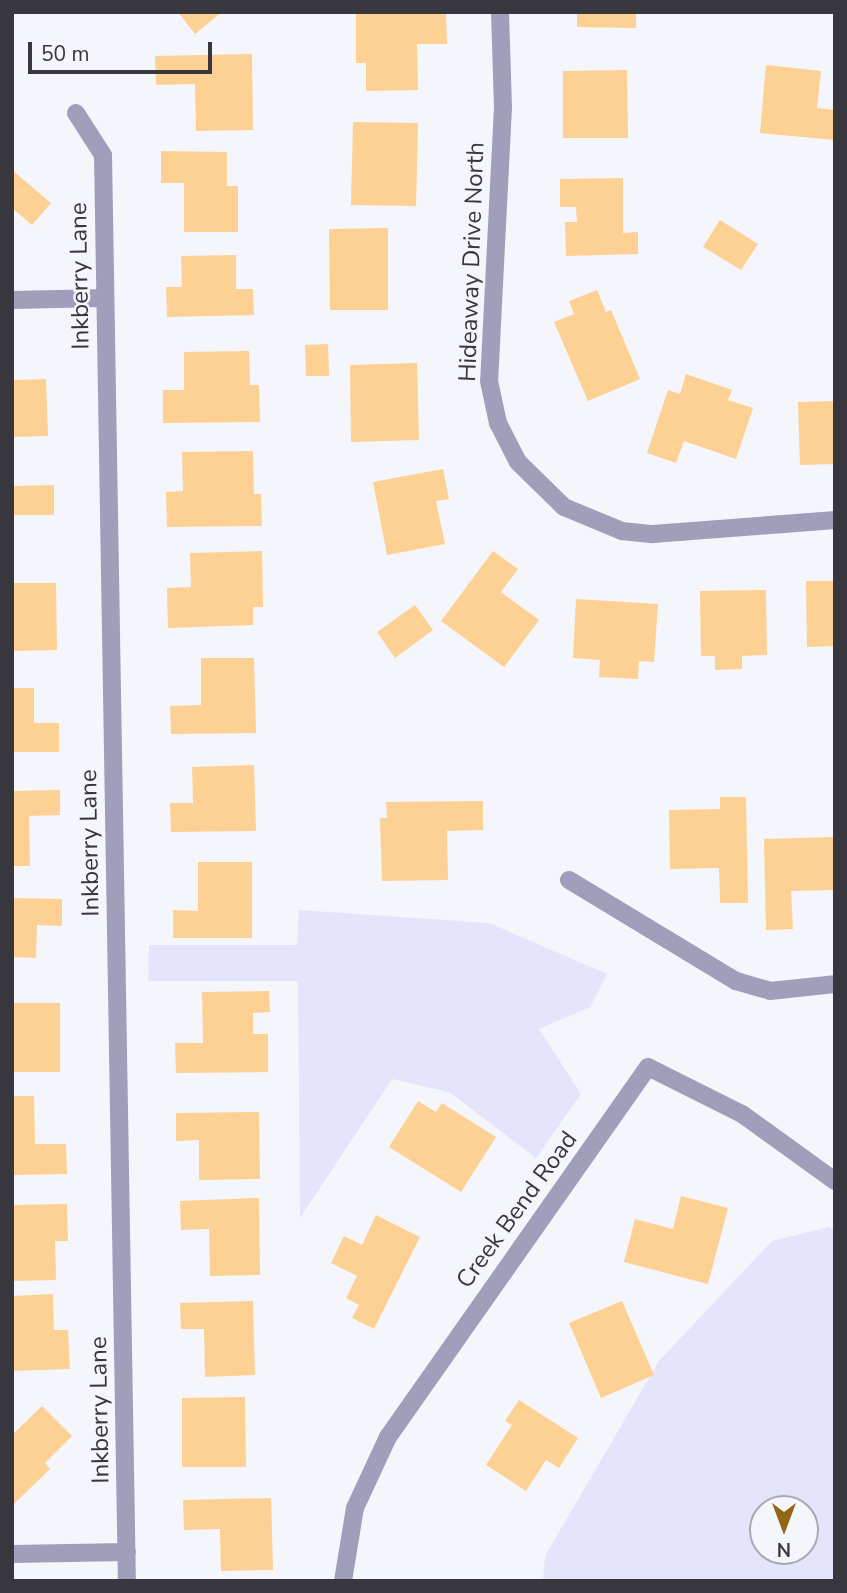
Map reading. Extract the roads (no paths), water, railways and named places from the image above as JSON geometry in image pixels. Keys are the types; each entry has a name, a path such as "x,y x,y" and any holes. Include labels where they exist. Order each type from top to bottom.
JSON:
{"street":[{"name":"Hideaway Drive North","path":"500,12 503,107 489,380 498,423 518,462 564,507 622,531 653,534 835,520"},
{"name":"Inkberry Lane","path":"76,113 103,155 127,1581"},
{"path":"12,300 105,298"},
{"path":"569,880 736,981 770,991 835,984"},
{"name":"Creek Bend Road","path":"343,1581 355,1508 388,1437 648,1067 742,1114 835,1181"},
{"path":"12,1554 127,1552"}]}
